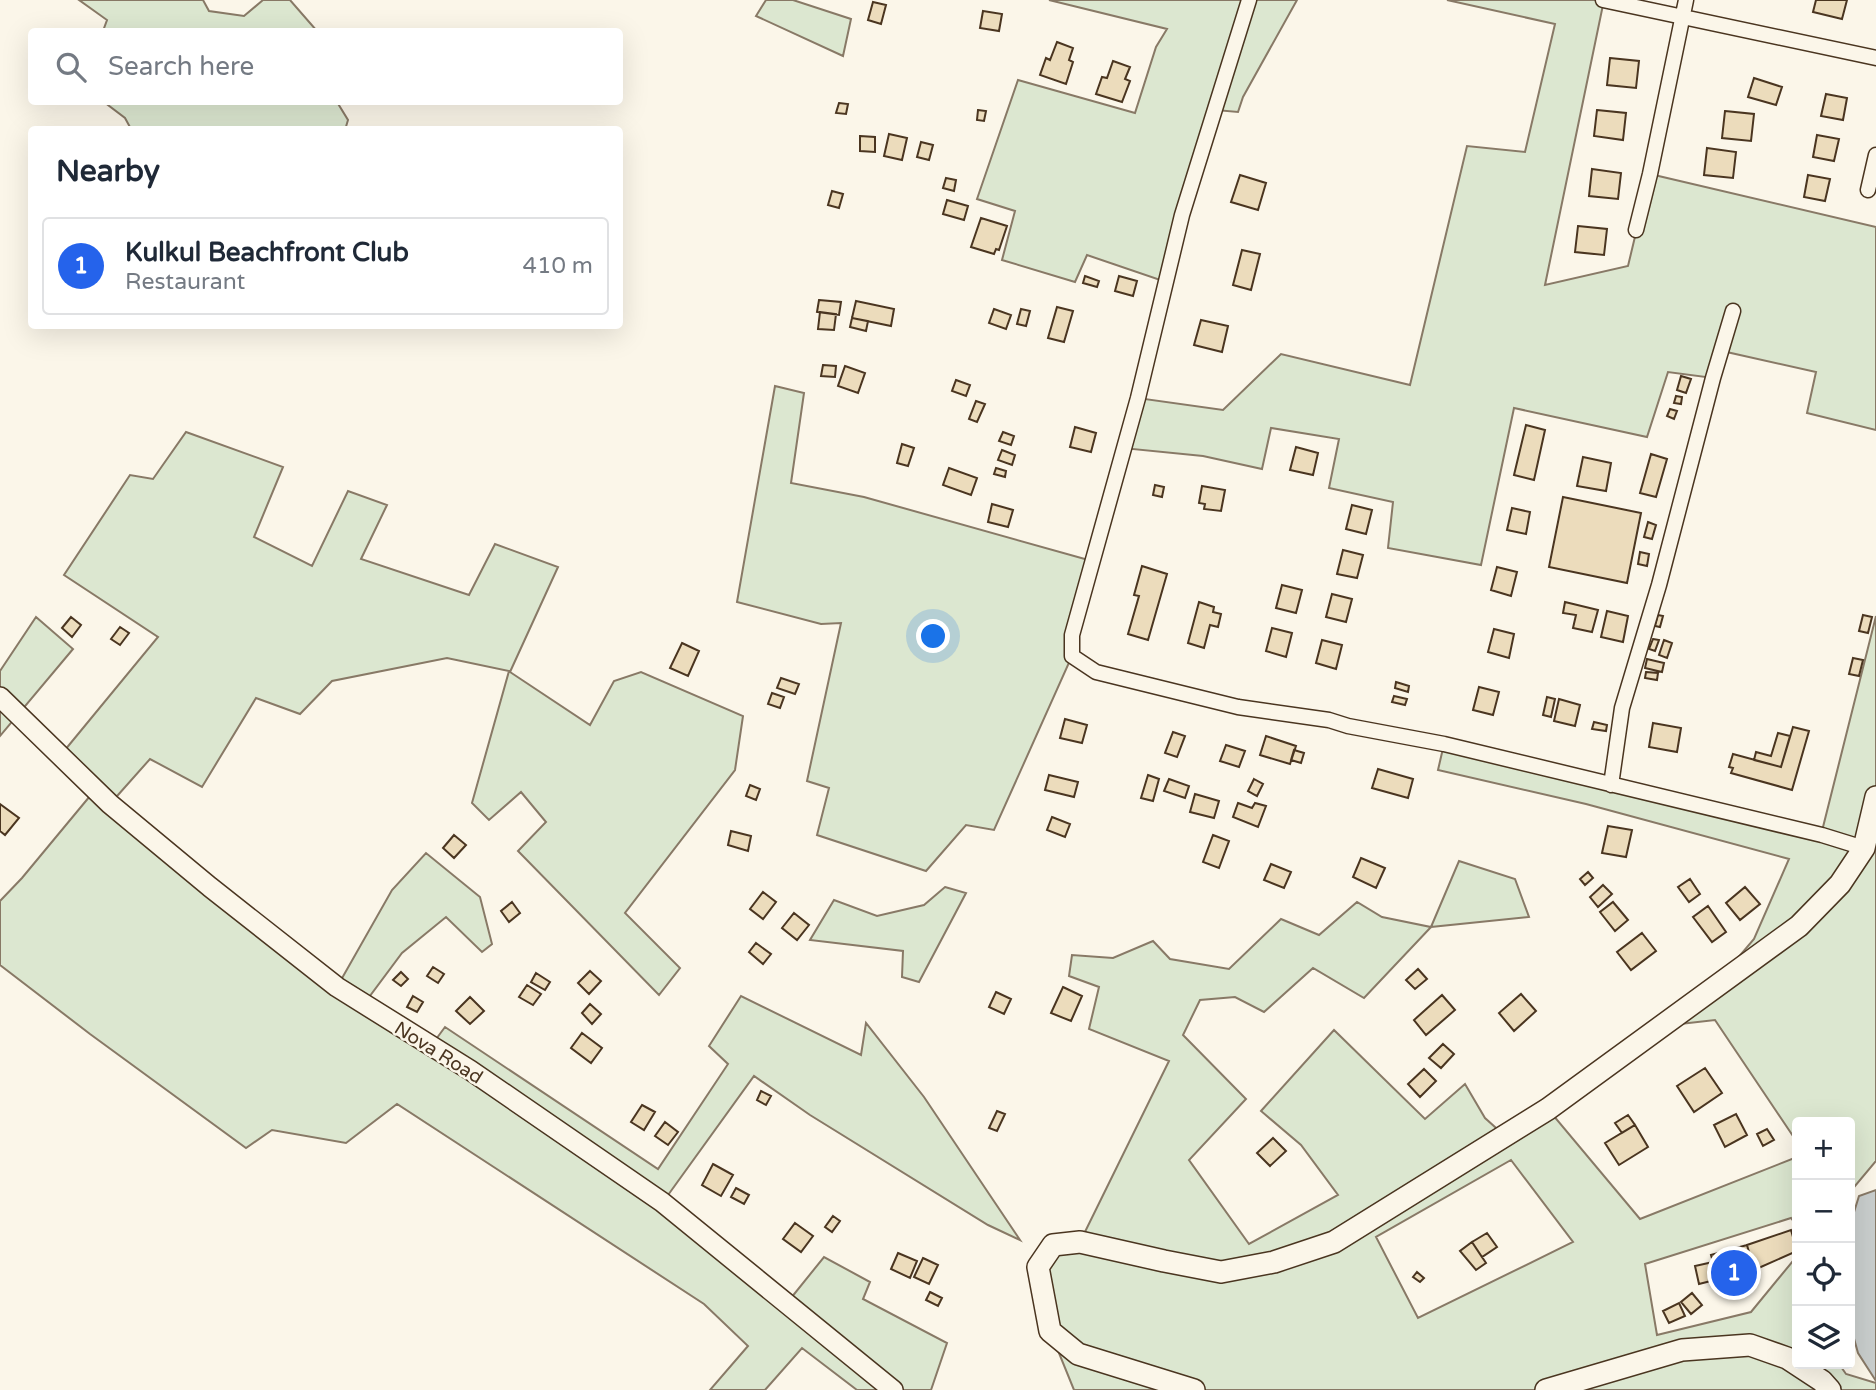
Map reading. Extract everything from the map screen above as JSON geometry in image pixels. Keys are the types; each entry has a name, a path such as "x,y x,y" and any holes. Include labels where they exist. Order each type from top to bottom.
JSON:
{"main road":[{"path":"1194,1390 1078,1354 1050,1331 1038,1267 1053,1245 1080,1242 1221,1272 1274,1262 1334,1242 1548,1109 1799,926 1840,884 1864,848 1876,797"},
{"path":"1546,1390 1682,1350 1750,1345 1787,1358 1822,1381 1829,1390"}],"street":[{"path":"1249,0 1182,215 1138,398 1072,635 1072,656 1097,672 1212,700 1329,720 1444,744 1822,835 1864,848"},
{"path":"1603,0 1875,54"},
{"path":"1636,230 1686,0"},
{"path":"1868,190 1876,155"},
{"path":"1611,785 1622,708 1659,585 1733,310"},
{"name":"Nova Road","path":"0,697 110,804 337,987 470,1070 662,1202 893,1390"}],"green space":[{"path":"79,0 203,0 209,11 244,16 263,0 290,0 314,28 104,28 107,20"},
{"path":"766,0 793,0 851,19 843,56 756,16"},
{"path":"1049,0 1297,0 1243,97 1238,112 1216,110 1166,282 1087,255 1075,282 1002,260 1015,211 977,199 1018,80 1135,113 1156,47 1167,29"},
{"path":"1447,0 1604,0 1545,285 1628,266 1650,174 1876,227 1876,430 1807,413 1816,372 1722,351 1713,378 1668,372 1647,437 1514,408 1481,565 1388,548 1393,502 1329,488 1339,439 1271,428 1262,469 1203,456 1122,448 1138,398 1223,410 1281,354 1410,385 1467,146 1525,152 1555,24"},
{"path":"108,105 339,105 348,120 346,126 129,126 125,118"},
{"path":"775,386 804,393 791,483 864,497 1092,561 1072,656 994,830 966,825 926,871 817,835 829,788 807,781 841,623 821,624 737,602"},
{"path":"186,432 283,467 254,537 312,566 348,491 387,505 361,559 469,595 495,544 558,567 510,672 590,725 614,681 641,672 743,716 735,770 625,913 680,968 659,995 518,851 546,822 521,792 489,820 472,803 509,671 447,658 332,681 300,714 256,698 202,787 150,759 110,804 337,987 392,890 426,853 480,897 492,944 482,952 446,917 402,953 364,1004 431,1046 445,1027 658,1169 728,1064 709,1046 741,996 861,1055 866,1023 924,1097 1020,1240 988,1225 810,1115 754,1076 663,1202 787,1303 824,1257 870,1282 863,1299 947,1343 931,1390 857,1390 802,1348 765,1390 710,1390 748,1346 704,1304 397,1104 346,1143 272,1130 246,1148 0,965 0,901 95,790 60,756 158,637 64,575 130,475 153,479"},
{"path":"1876,616 1876,1161 1855,1186 1855,1117 1792,1117 1792,1135 1715,1020 1662,1026 1708,993 1754,939 1789,859 1586,804 1438,770 1444,744 1821,835"},
{"path":"36,617 73,649 0,736 0,671"},
{"path":"1459,861 1515,879 1529,917 1431,927"},
{"path":"945,887 966,893 919,982 902,977 903,951 810,940 834,900 877,916 924,905"},
{"path":"1357,902 1382,917 1431,927 1364,998 1313,968 1264,1012 1235,997 1200,1000 1183,1035 1246,1099 1189,1160 1249,1244 1338,1195 1301,1145 1261,1111 1334,1030 1425,1119 1465,1084 1485,1118 1505,1136 1548,1109 1640,1219 1792,1159 1792,1219 1645,1264 1657,1335 1751,1312 1792,1262 1792,1369 1842,1369 1846,1374 1876,1383 1876,1390 1074,1390 1050,1331 1038,1267 1080,1242 1169,1061 1089,1029 1099,987 1069,976 1072,955 1113,958 1153,941 1170,959 1229,969 1281,919 1319,935","holes":["1511,1160 1573,1242 1418,1318 1376,1237"]}],"shaded area":[{"path":"1876,1190 1876,1381 1858,1353 1855,1342 1855,1209 1859,1196"}],"building":[{"path":"1816,0 1847,0 1842,19 1813,12"},
{"path":"873,2 886,5 881,24 868,20"},
{"path":"983,11 1002,14 999,31 980,28"},
{"path":"1057,42 1073,48 1069,60 1073,62 1066,84 1040,75 1046,58 1050,60"},
{"path":"1610,58 1639,61 1636,88 1607,85"},
{"path":"1113,61 1130,67 1125,79 1130,81 1122,102 1096,94 1102,77 1107,78"},
{"path":"1754,78 1782,87 1776,105 1748,97"},
{"path":"1826,94 1847,98 1843,120 1821,116"},
{"path":"839,103 848,104 846,114 836,113"},
{"path":"978,110 986,111 984,121 977,120"},
{"path":"1597,110 1626,113 1623,140 1594,136"},
{"path":"1725,111 1754,114 1751,141 1722,138"},
{"path":"889,134 907,138 902,160 884,156"},
{"path":"1817,135 1839,139 1834,161 1813,157"},
{"path":"860,136 875,137 875,152 860,151"},
{"path":"921,142 933,145 929,160 917,157"},
{"path":"1707,148 1736,152 1733,178 1704,175"},
{"path":"1592,169 1621,173 1618,199 1589,196"},
{"path":"1240,175 1266,183 1258,210 1231,202"},
{"path":"1808,175 1830,179 1825,201 1804,197"},
{"path":"946,178 956,180 954,191 943,188"},
{"path":"832,191 843,194 839,208 828,205"},
{"path":"947,200 968,206 964,220 943,214"},
{"path":"981,218 1007,226 999,250 996,249 994,254 971,247"},
{"path":"1578,226 1607,229 1604,255 1575,252"},
{"path":"1242,250 1260,254 1251,290 1233,285"},
{"path":"1085,276 1099,281 1097,287 1083,283"},
{"path":"1119,276 1137,281 1133,296 1115,291"},
{"path":"819,300 841,302 839,315 817,312"},
{"path":"856,301 894,309 891,326 852,318"},
{"path":"1057,307 1073,311 1064,342 1048,338"},
{"path":"994,309 1011,315 1006,329 989,323"},
{"path":"1021,309 1030,311 1026,326 1017,324"},
{"path":"820,312 836,314 834,330 818,329"},
{"path":"852,318 868,321 866,331 850,327"},
{"path":"1201,320 1228,326 1222,352 1194,345"},
{"path":"823,365 836,366 835,377 821,376"},
{"path":"845,366 865,373 858,393 838,386"},
{"path":"1681,376 1691,379 1686,393 1677,390"},
{"path":"956,380 970,385 966,396 952,391"},
{"path":"1676,396 1682,397 1681,404 1674,403"},
{"path":"976,401 985,404 977,422 969,419"},
{"path":"1670,409 1677,411 1674,419 1667,416"},
{"path":"1526,425 1545,430 1534,480 1514,475"},
{"path":"1075,427 1096,433 1091,452 1070,447"},
{"path":"1003,432 1014,436 1011,445 999,441"},
{"path":"902,444 914,448 908,466 897,463"},
{"path":"1296,447 1318,453 1313,475 1290,470"},
{"path":"1002,450 1015,455 1012,465 998,460"},
{"path":"1651,454 1667,459 1656,497 1640,493"},
{"path":"1583,457 1611,463 1606,491 1577,486"},
{"path":"949,468 977,478 971,495 943,485"},
{"path":"996,468 1006,471 1005,477 994,474"},
{"path":"1155,485 1164,487 1162,497 1153,495"},
{"path":"1202,486 1225,490 1221,511 1204,509 1205,504 1199,503"},
{"path":"1563,497 1641,513 1627,583 1549,567"},
{"path":"992,504 1013,510 1008,527 988,522"},
{"path":"1352,505 1372,510 1366,534 1346,529"},
{"path":"1512,508 1530,512 1526,534 1507,530"},
{"path":"1648,522 1656,525 1652,539 1644,537"},
{"path":"1343,550 1363,555 1357,578 1337,574"},
{"path":"1640,552 1649,554 1647,566 1638,564"},
{"path":"1142,566 1167,574 1148,640 1128,634 1139,596 1134,595"},
{"path":"1497,567 1517,572 1511,596 1491,590"},
{"path":"1282,585 1302,590 1296,613 1276,608"},
{"path":"1332,594 1352,599 1346,622 1326,617"},
{"path":"1199,602 1214,607 1213,612 1221,614 1218,627 1210,625 1204,648 1188,643"},
{"path":"1565,602 1598,610 1592,632 1573,628 1576,615 1563,613"},
{"path":"1607,611 1628,616 1623,642 1601,637"},
{"path":"1658,615 1663,616 1660,627 1655,626"},
{"path":"1863,615 1872,617 1868,633 1859,631"},
{"path":"71,617 81,625 72,637 62,628"},
{"path":"120,627 129,633 120,645 111,639"},
{"path":"1272,628 1292,633 1286,657 1266,651"},
{"path":"1494,629 1514,634 1509,658 1488,652"},
{"path":"1653,639 1659,640 1655,651 1649,649"},
{"path":"1322,640 1342,645 1336,669 1316,663"},
{"path":"1664,640 1672,643 1667,658 1659,655"},
{"path":"682,643 699,651 688,676 670,668"},
{"path":"1853,658 1863,660 1859,676 1849,674"},
{"path":"1647,659 1664,663 1662,672 1645,668"},
{"path":"1646,672 1658,673 1657,680 1645,678"},
{"path":"781,678 799,684 795,694 777,688"},
{"path":"1396,682 1409,686 1408,692 1395,688"},
{"path":"1479,687 1499,692 1493,715 1473,710"},
{"path":"772,693 784,697 780,708 768,704"},
{"path":"1394,696 1407,699 1405,705 1392,702"},
{"path":"1547,697 1555,699 1551,717 1543,715"},
{"path":"1559,699 1580,705 1575,726 1554,721"},
{"path":"1065,719 1087,725 1082,743 1060,738"},
{"path":"1594,722 1607,725 1606,731 1592,729"},
{"path":"1653,723 1681,728 1677,752 1649,747"},
{"path":"1793,727 1809,731 1792,790 1731,773 1733,768 1729,767 1733,754 1781,767"},
{"path":"1173,732 1185,736 1177,757 1165,753"},
{"path":"1778,733 1790,736 1781,767 1754,760 1756,752 1771,756"},
{"path":"1266,736 1296,746 1290,764 1260,755"},
{"path":"1226,745 1245,751 1239,767 1220,761"},
{"path":"1294,750 1304,753 1301,763 1291,760"},
{"path":"1378,769 1413,779 1408,798 1372,788"},
{"path":"1049,775 1078,782 1074,797 1045,790"},
{"path":"1148,775 1159,779 1153,801 1141,798"},
{"path":"1169,779 1189,786 1185,798 1164,791"},
{"path":"1254,779 1263,784 1257,796 1248,791"},
{"path":"750,785 760,789 756,800 746,796"},
{"path":"1195,794 1219,801 1214,818 1190,812"},
{"path":"1238,803 1252,808 1255,803 1266,806 1258,827 1233,817"},
{"path":"0,804 19,818 5,835 0,831"},
{"path":"1052,817 1070,824 1065,837 1047,830"},
{"path":"1608,826 1632,830 1626,857 1602,853"},
{"path":"731,831 751,836 748,851 728,845"},
{"path":"454,835 466,845 454,858 443,848"},
{"path":"1213,835 1229,841 1219,868 1203,862"},
{"path":"1361,858 1385,868 1376,888 1353,877"},
{"path":"1271,864 1291,872 1284,888 1264,880"},
{"path":"1588,872 1593,878 1585,885 1580,879"},
{"path":"1690,879 1700,894 1689,902 1678,887"},
{"path":"1603,885 1612,894 1598,907 1590,897"},
{"path":"1745,887 1760,904 1740,920 1726,903"},
{"path":"763,892 776,902 763,919 750,909"},
{"path":"512,902 520,913 509,922 501,911"},
{"path":"1613,902 1628,920 1615,931 1600,912"},
{"path":"1708,906 1726,932 1712,942 1693,917"},
{"path":"794,913 809,925 797,940 782,928"},
{"path":"1642,933 1656,951 1631,970 1617,952"},
{"path":"756,943 771,954 763,964 749,952"},
{"path":"433,967 444,974 438,983 427,976"},
{"path":"1418,969 1427,979 1415,989 1406,980"},
{"path":"590,971 601,981 589,994 578,983"},
{"path":"401,972 408,979 401,986 393,980"},
{"path":"536,973 550,982 545,990 531,982"},
{"path":"527,985 541,994 533,1005 519,997"},
{"path":"1063,987 1082,996 1071,1021 1051,1013"},
{"path":"996,992 1011,999 1004,1014 989,1007"},
{"path":"1521,994 1536,1011 1514,1031 1499,1013"},
{"path":"1442,995 1455,1010 1426,1035 1414,1020"},
{"path":"413,996 423,1002 417,1012 407,1007"},
{"path":"470,997 484,1011 470,1024 456,1011"},
{"path":"590,1004 601,1014 592,1024 582,1013"},
{"path":"582,1033 602,1048 591,1063 571,1048"},
{"path":"1443,1044 1454,1054 1441,1068 1429,1058"},
{"path":"1705,1068 1722,1093 1694,1112 1677,1086"},
{"path":"1424,1069 1436,1081 1420,1097 1408,1084"},
{"path":"761,1091 771,1096 766,1105 757,1100"},
{"path":"642,1105 655,1112 644,1130 631,1122"},
{"path":"997,1111 1005,1114 997,1131 989,1128"},
{"path":"1736,1114 1747,1135 1725,1147 1714,1125"},
{"path":"1628,1115 1635,1125 1622,1133 1615,1123"},
{"path":"665,1122 678,1132 668,1145 655,1136"},
{"path":"1635,1125 1648,1147 1619,1165 1605,1143"},
{"path":"1767,1129 1774,1140 1763,1146 1757,1134"},
{"path":"1273,1138 1286,1151 1270,1166 1257,1153"},
{"path":"713,1164 733,1175 721,1196 702,1185"},
{"path":"736,1188 749,1195 744,1204 731,1197"},
{"path":"833,1216 840,1221 832,1232 825,1227"},
{"path":"795,1223 813,1236 801,1252 783,1239"},
{"path":"1791,1230 1792,1253 1754,1270 1747,1245"},
{"path":"1487,1233 1497,1247 1482,1257 1472,1242"},
{"path":"1472,1242 1486,1263 1476,1270 1460,1251"},
{"path":"1747,1245 1754,1270 1699,1284 1695,1266 1713,1262 1711,1255"},
{"path":"898,1253 917,1261 910,1278 891,1269"},
{"path":"923,1258 938,1265 929,1284 914,1277"},
{"path":"1417,1272 1424,1278 1420,1282 1413,1277"},
{"path":"930,1292 942,1298 938,1306 926,1300"},
{"path":"1692,1293 1702,1305 1691,1314 1681,1302"},
{"path":"1679,1303 1685,1316 1669,1323 1663,1311"}],"place":[{"name":"Kulkul Beachfront Club","path":"1734,1273"}]}
